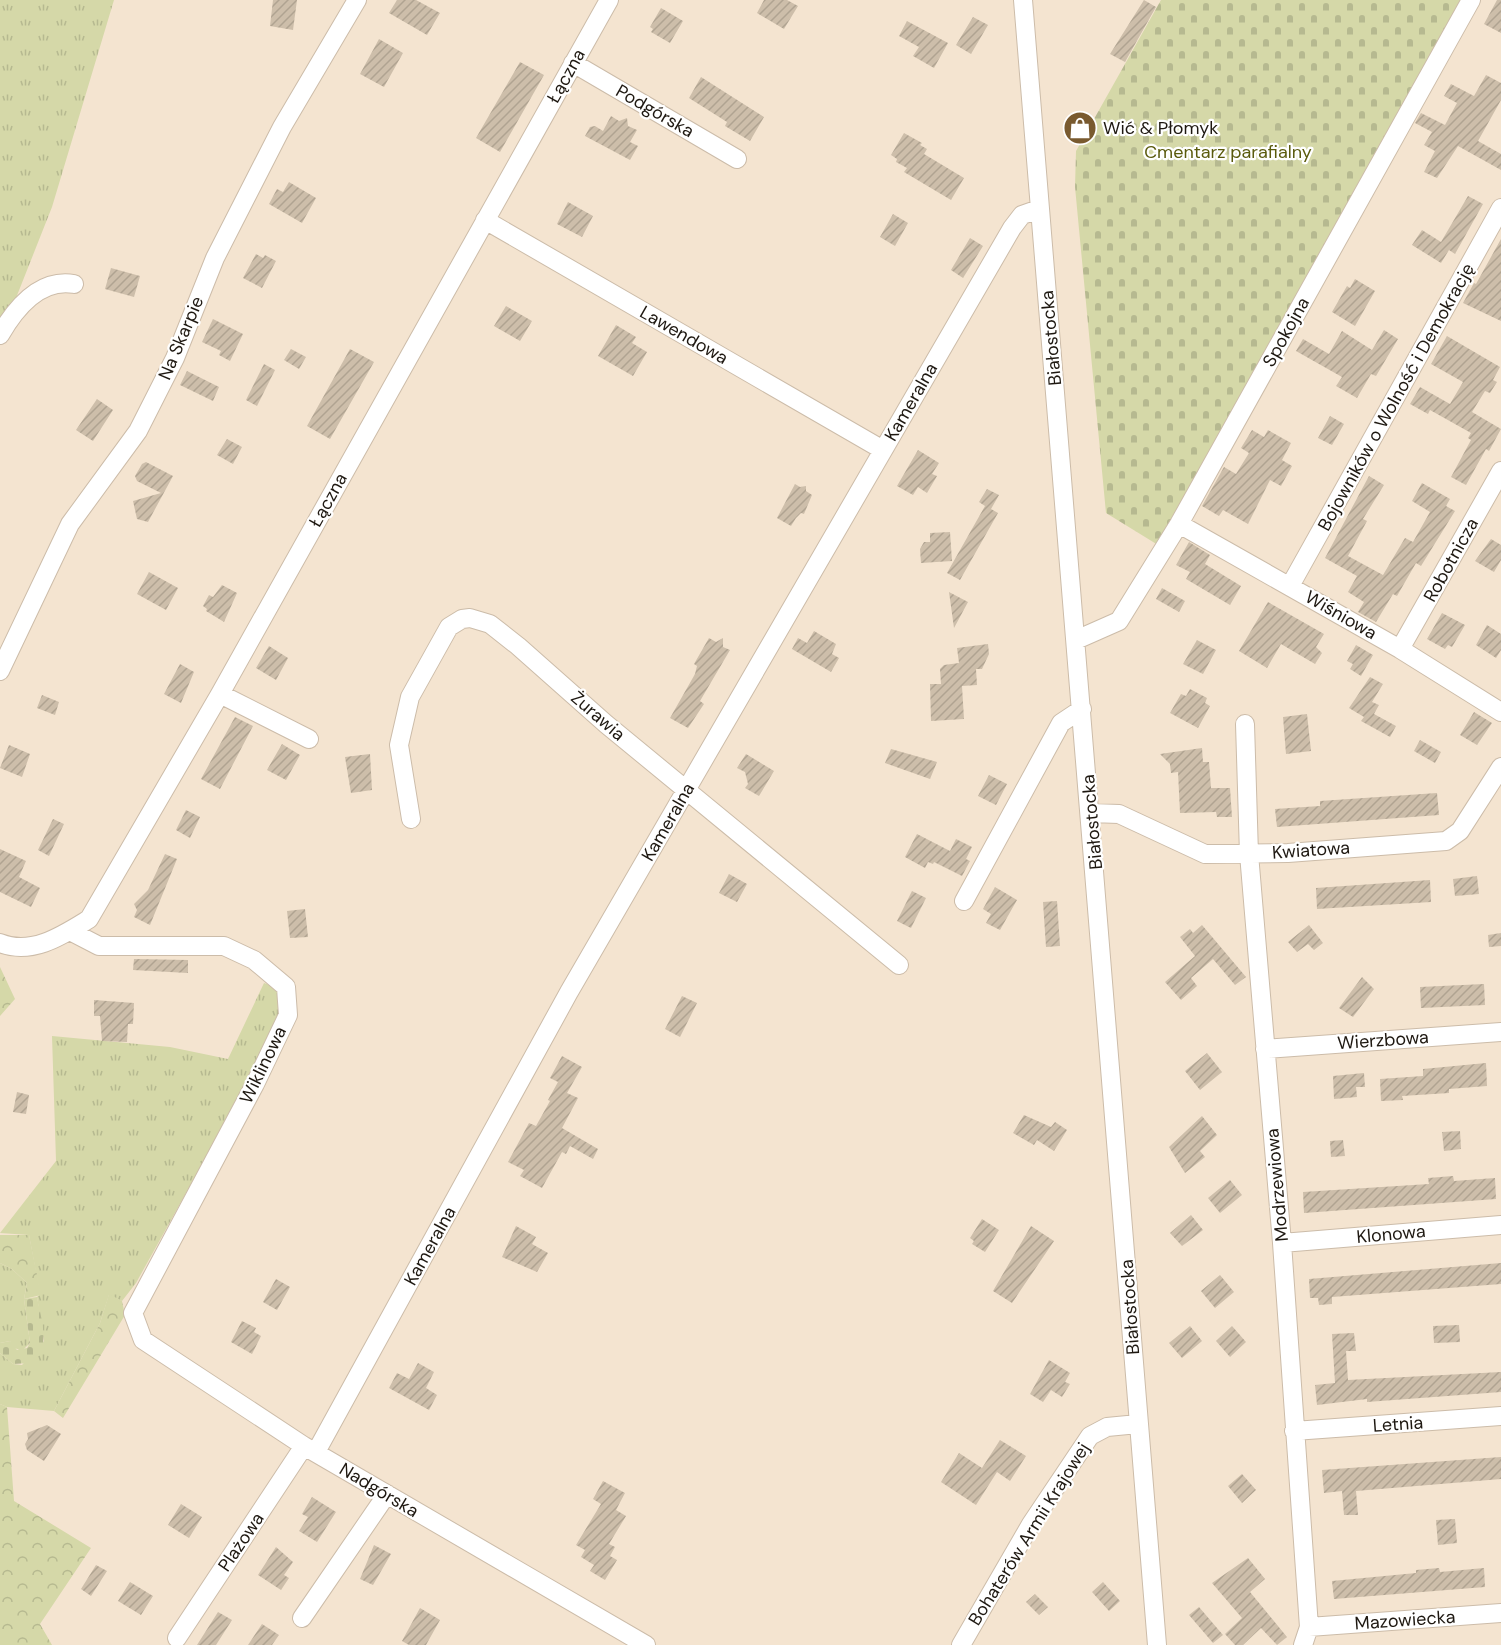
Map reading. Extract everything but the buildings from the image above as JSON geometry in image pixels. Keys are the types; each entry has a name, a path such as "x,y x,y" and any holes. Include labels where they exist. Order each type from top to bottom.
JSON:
{"street":[{"name":"Na Skarpie","path":"0,671 70,524 138,431 175,357 215,258 282,127 357,0"},
{"name":"Łączna","path":"2,944 31,947 89,919 219,694 609,0"},
{"name":"Białostocka","path":"1023,0 1157,1645"},
{"name":"Spokojna","path":"1076,640 1119,621 1179,524 1471,0"},
{"name":"Podgórska","path":"573,63 736,159"},
{"name":"Bojowników o Wolność i Demokrację","path":"1290,586 1501,208"},
{"name":"Kameralna","path":"310,1449 687,789 1012,228 1022,215 1039,209"},
{"name":"Lawendowa","path":"485,220 883,450"},
{"path":"0,335 19,308 35,293 52,285 74,284"},
{"name":"Robotnicza","path":"1400,650 1501,471"},
{"name":"Wiśniowa","path":"1179,524 1400,650 1501,712"},
{"name":"Żurawia","path":"411,819 399,745 410,698 449,627 462,619 470,618 490,624 500,631 899,965"},
{"path":"219,694 309,739"},
{"path":"964,901 1061,723 1082,709"},
{"name":"Modrzewiowa","path":"1245,724 1249,854 1282,1243 1309,1627 1302,1645"},
{"name":"Kwiatowa","path":"1091,813 1119,814 1205,854 1249,854 1446,841 1460,831 1501,767"},
{"name":"Wiklinowa","path":"70,930 99,946 224,946 254,960 286,987 288,1015 255,1084 133,1313"},
{"name":"Wierzbowa","path":"1266,1049 1501,1032"},
{"name":"Klonowa","path":"1282,1243 1501,1225"},
{"name":"Nadgórska","path":"133,1313 143,1340 310,1449 646,1645"},
{"name":"Letnia","path":"1294,1431 1501,1416"},
{"name":"Bohaterów Armii Krajowej","path":"961,1645 1031,1524 1090,1436 1107,1427 1138,1424"},
{"name":"Plażowa","path":"177,1638 310,1449"},
{"path":"302,1618 387,1494"},
{"name":"Mazowiecka","path":"1309,1627 1501,1613"}],"green space":[{"path":"0,0 114,0 52,207 16,298 0,320"},
{"name":"Cmentarz parafialny","path":"1161,0 1464,0 1158,545 1106,513 1075,187 1076,151"},
{"path":"0,967 15,999 0,1016"},
{"path":"264,983 278,988 284,1010 276,1031 136,1283 122,1301 109,1295 100,1323 54,1411 7,1407 0,1404 0,1353 13,1364 22,1365 44,1341 37,1297 40,1294 29,1235 0,1233 56,1161 52,1036 170,1047 228,1059"},
{"path":"0,1235 29,1235 41,1295 24,1299 27,1283 12,1269 0,1263"},
{"path":"0,1263 12,1269 27,1283 24,1299 30,1343 22,1351 12,1347 10,1341 0,1343"},
{"path":"109,1294 122,1301 125,1315 63,1418 54,1411 100,1323"},
{"path":"37,1297 43,1333 41,1349 31,1363 13,1364 0,1353 0,1343 10,1341 17,1350 27,1348 30,1343 24,1299"},
{"path":"0,1404 7,1407 14,1501 91,1548 40,1624 52,1645 0,1645"}],"place":[{"name":"Wić & Płomyk","path":"1080,128"}]}
